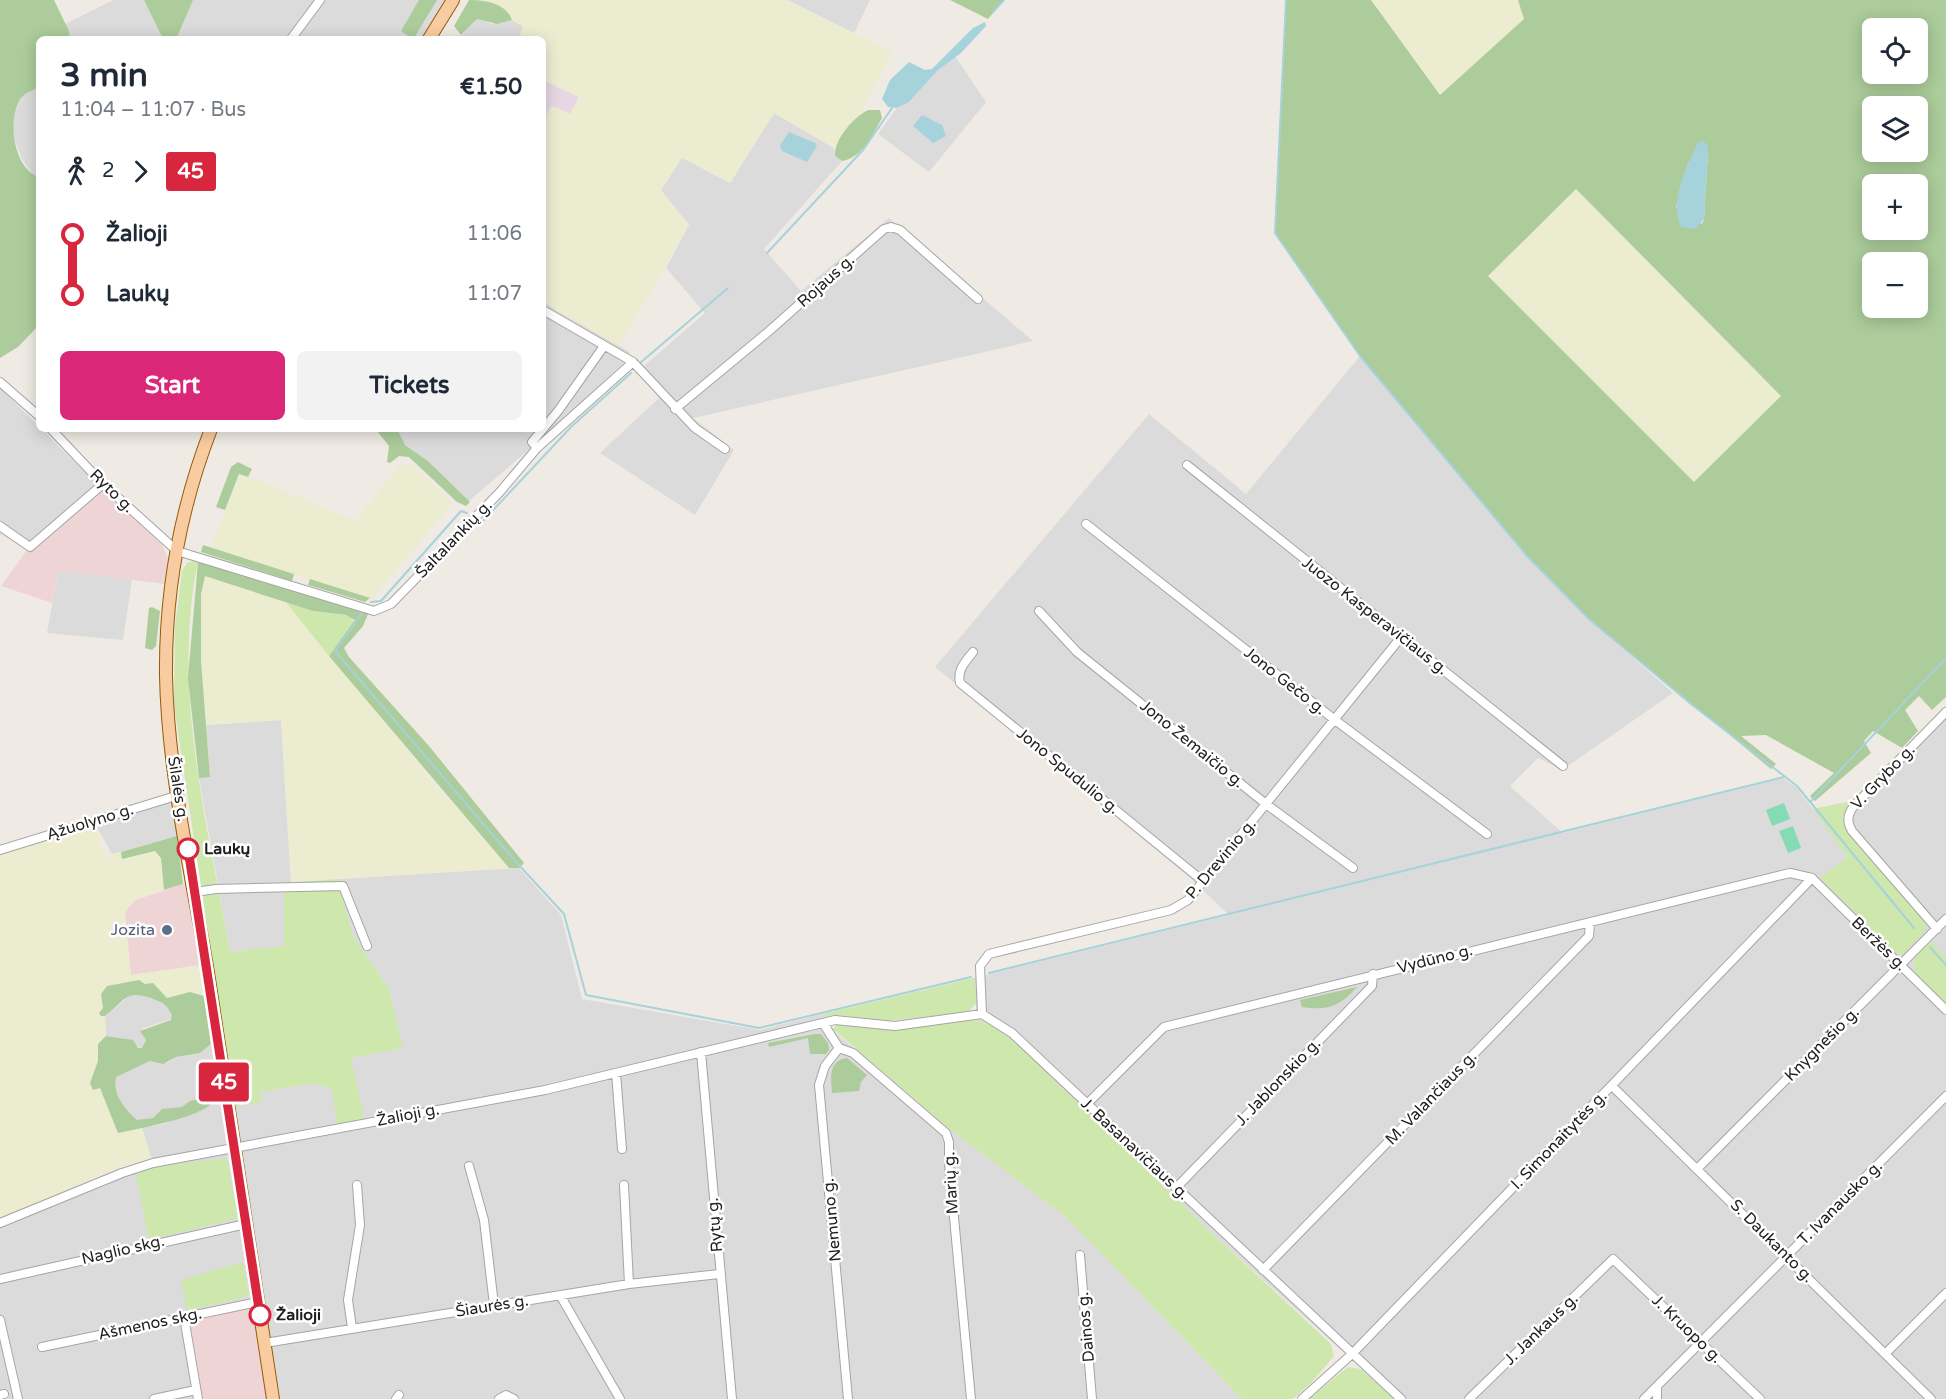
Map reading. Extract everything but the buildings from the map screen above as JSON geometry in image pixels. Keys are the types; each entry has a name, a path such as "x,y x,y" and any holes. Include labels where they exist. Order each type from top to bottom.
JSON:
{"main road":[{"path":"431,36 453,0"},
{"name":"Šilalės g.","path":"210,432 195,470 177,551 166,676 171,740 179,795 273,1399"}],"street":[{"path":"293,36 320,0"},
{"name":"Rojaus g.","path":"675,409 768,332 884,229 891,227 900,230 978,299"},
{"path":"546,312 633,362 675,409 695,428 724,449"},
{"path":"546,426 604,346"},
{"name":"Šaltalankių g.","path":"177,551 380,610 392,604 499,493 537,448 633,362"},
{"path":"0,382 36,413"},
{"name":"Ryto g.","path":"54,432 103,484 177,551"},
{"path":"537,448 532,442 541,432"},
{"name":"Juozo Kasperavičiaus g.","path":"1187,465 1563,766"},
{"path":"0,526 30,547 103,484"},
{"name":"Jono Gečo g.","path":"1086,524 1335,720 1486,834"},
{"name":"Jono Žemaičio g.","path":"1040,611 1077,652 1266,804 1353,868"},
{"name":"P. Drevinio g.","path":"982,1014 980,966 990,954 1181,906 1204,882 1402,636"},
{"name":"Jono Spudulio g.","path":"973,652 961,668 960,683 1204,882"},
{"name":"V. Grybo g.","path":"1937,929 1852,831 1848,823 1848,814 1946,712"},
{"name":"Ąžuolyno g.","path":"0,850 179,795"},
{"name":"Vydūno g.","path":"1087,1104 1164,1027 1790,873 1812,878"},
{"name":"Beržės g.","path":"1812,878 1946,1010"},
{"name":"I. Simonaitytės g.","path":"1302,1399 1352,1354 1812,878"},
{"path":"195,892 216,889 343,886 367,946"},
{"name":"Knygnešio g.","path":"1698,1168 1946,919"},
{"name":"M. Valančiaus g.","path":"1263,1270 1589,936 1590,922"},
{"name":"J. Jablonskio g.","path":"1176,1188 1372,986 1373,974"},
{"path":"823,1023 846,1020 895,1026 982,1014"},
{"name":"J. Basanavičiaus g.","path":"982,1014 1003,1025 1401,1399"},
{"name":"Žalioji g.","path":"0,1224 138,1166 235,1149 616,1073 823,1023"},
{"name":"Marių g.","path":"823,1023 839,1048 853,1053 946,1133 949,1142 949,1164 971,1399"},
{"name":"Nemuno g.","path":"839,1048 825,1066 819,1085 848,1399"},
{"name":"Rytų g.","path":"701,1052 719,1274 732,1399"},
{"path":"616,1073 622,1149"},
{"name":"S. Daukanto g.","path":"1612,1086 1931,1399"},
{"name":"T. Ivanausko g.","path":"1644,1399 1946,1096"},
{"path":"469,1166 484,1220 494,1305"},
{"path":"352,1328 348,1300 360,1225 357,1185"},
{"path":"624,1185 629,1284"},
{"name":"Naglio skg.","path":"0,1279 246,1224"},
{"name":"Dainos g.","path":"1080,1255 1092,1399"},
{"name":"J. Kruopo g.","path":"1613,1259 1760,1399"},
{"name":"J. Jankaus g.","path":"1469,1399 1613,1259"},
{"name":"Šiaurės g.","path":"265,1343 629,1284 719,1274"},
{"path":"1885,1354 1946,1293"},
{"path":"560,1295 620,1399"},
{"name":"Ašmenos skg.","path":"42,1347 258,1302"},
{"path":"184,1317 198,1399"},
{"path":"0,1320 18,1399"},
{"path":"1657,1386 1657,1399"},
{"path":"154,1399 196,1390"},
{"path":"499,1399 506,1395 514,1399"}],"shaded area":[{"path":"113,0 144,0 162,36 69,36 65,24"},
{"path":"193,0 446,0 424,36 175,36"},
{"path":"787,0 870,0 854,33"},
{"path":"477,18 492,24 512,20 523,26 520,36 462,36"},
{"path":"955,56 986,102 929,172 878,134 897,108 909,102 938,70"},
{"path":"546,81 579,97 570,114 552,106 546,115"},
{"path":"36,89 36,176 22,159 12,133 13,114 23,95"},
{"path":"774,113 834,148 835,156 842,161 764,249 801,291 889,218 1033,341 693,418 734,450 695,515 600,453 659,398 637,372 705,313 666,268 689,225 660,190 682,157 730,183"},
{"path":"546,304 630,352 622,364 563,420 469,501 428,461 405,445 398,432 546,432"},
{"path":"1360,356 1527,556 1589,619 1673,693 1562,770 1538,758 1510,786 1563,833 1783,778 1796,787 1813,809 1852,801 1946,705 1946,1399 1395,1399 1216,1237 1020,1047 999,1028 977,1020 974,978 1229,915 1190,878 935,667 1149,414 1246,494"},
{"path":"0,388 36,424 36,432 44,432 100,487 27,550 0,534"},
{"path":"100,487 162,545 168,558 165,584 58,571 52,603 1,586 27,550"},
{"path":"58,571 132,579 123,640 47,633"},
{"path":"281,720 291,882 284,884 285,946 230,952 199,778 210,776 206,725"},
{"path":"175,799 181,835 112,854 95,824"},
{"path":"519,868 561,915 582,999 760,1030 823,1014 836,1033 951,1130 1067,1218 1242,1399 0,1399 0,1223 153,1163 142,1128 164,1124 212,1105 201,1065 200,1074 207,1089 205,1097 190,1101 183,1107 162,1109 153,1118 137,1121 123,1107 114,1085 115,1077 150,1061 167,1063 176,1057 200,1053 211,1044 222,1042 261,1102 260,1092 315,1083 332,1090 351,1058 402,1048 389,989 353,936 338,879"},
{"path":"187,883 201,965 131,975 124,916 128,906 135,900"},
{"path":"131,994 143,994 163,1001 173,1015 171,1019 142,1029 146,1040 142,1049 126,1039 106,1036 105,1017"},
{"path":"256,1306 270,1399 201,1399 188,1319"}],"green space":[{"path":"0,0 54,0 70,36 36,36 36,89 22,97 14,116 13,129 23,164 36,175 36,328 18,347 0,358"},
{"path":"144,0 193,0 177,36 162,36"},
{"path":"419,0 437,0 415,36 408,36 401,31"},
{"path":"469,0 500,6 512,20 497,24 477,19 461,35 454,26"},
{"path":"485,0 787,0 893,52 860,114 834,148 774,113 730,183 682,158 661,190 689,225 619,346 557,311 546,299 546,115 552,106 570,114 579,97 546,81 546,36 520,36 523,26 512,20 505,9"},
{"path":"950,0 1004,0 988,19"},
{"path":"1286,0 1371,0 1440,95 1524,19 1518,0 1946,0 1946,697 1932,710 1919,696 1905,710 1918,731 1902,748 1873,731 1864,741 1871,753 1815,801 1810,796 1834,773 1766,735 1741,736 1776,764 1771,769 1589,619 1527,556 1360,356 1275,233","holes":["1708,151 1702,224 1676,207 1688,163","1576,189 1781,396 1694,482 1488,276"]},
{"path":"1371,0 1518,0 1524,19 1440,95"},
{"path":"868,110 880,110 882,118 861,150 842,161 835,156 841,136 851,123"},
{"path":"1576,189 1781,396 1694,483 1488,276"},
{"path":"378,432 398,432 405,445 428,461 470,502 466,506 457,502 409,457 399,456 390,463 387,462 389,446"},
{"path":"238,462 252,469 248,477 239,474 225,510 216,507 231,467"},
{"path":"410,464 453,503 372,599 211,548 240,473 355,520 399,466"},
{"path":"203,545 294,574 292,581 201,552"},
{"path":"198,561 191,610 190,708 203,807 230,952 284,946 284,883 338,879 353,936 389,989 403,1048 351,1058 365,1123 338,1128 332,1090 315,1083 260,1092 262,1102 234,1107 174,705 175,627 182,571 188,562"},
{"path":"198,562 369,612 363,626 344,648 349,657 429,746 524,863 519,868 509,868 329,656 355,620 346,615 313,611 205,576 201,594 201,661 210,777 199,778 188,678"},
{"path":"204,576 286,602 439,789 509,868 291,882 281,720 206,725 201,661 201,594"},
{"path":"310,579 370,598 365,602 308,585"},
{"path":"286,602 313,611 350,616 355,622 329,656"},
{"path":"149,608 160,611 156,646 152,650 145,648"},
{"path":"1852,801 1844,818 1849,835 1926,922 1926,930 1903,955 1895,953 1820,878 1848,857 1813,809"},
{"path":"1784,803 1790,819 1772,826 1766,810"},
{"path":"95,824 102,837 96,839 110,860 112,854 121,852 122,858 155,851 161,858 164,890 135,900 125,912 131,975 201,965 204,996 195,993 167,999 161,990 145,984 122,982 107,986 101,994 103,1008 99,1013 105,1017 106,1036 98,1044 98,1061 90,1083 104,1094 118,1132 142,1128 151,1158 121,1167 0,1219 0,855"},
{"path":"1793,826 1801,848 1788,853 1779,831"},
{"path":"177,836 183,884 164,890 161,858 155,851 122,859 121,852"},
{"path":"1931,941 1946,958 1946,1004 1922,981 1914,966 1920,949"},
{"path":"974,978 977,1002 968,1012 887,1021 839,1015 825,1017 823,1014"},
{"path":"139,980 145,984 153,983 167,998 190,992 204,996 211,1044 200,1053 176,1057 163,1064 150,1061 116,1077 116,1089 124,1106 137,1120 153,1118 162,1109 182,1107 190,1101 205,1097 207,1089 199,1070 201,1065 209,1063 216,1069 218,1094 212,1104 188,1116 118,1133 100,1088 93,1090 90,1083 98,1061 98,1044 106,1036 133,1040 138,1048 142,1048 146,1040 140,1031 171,1020 172,1015 161,1002 136,995 125,998 105,1016 101,1016 99,1013 103,1008 101,994 107,986"},
{"path":"1357,987 1345,999 1333,1006 1302,1007 1300,1000"},
{"path":"977,1020 999,1028 1020,1047 1216,1237 1331,1344 1334,1356 1311,1383 1293,1399 1242,1399 1067,1218 951,1130 833,1029 838,1023 892,1029"},
{"path":"821,1034 828,1043 829,1050 826,1054 810,1054 808,1038 769,1047 768,1043"},
{"path":"847,1058 867,1075 861,1082 859,1091 832,1093 831,1076 834,1066"},
{"path":"227,1158 238,1218 149,1240 136,1175 154,1167"},
{"path":"243,1262 249,1296 187,1311 181,1280"},
{"path":"1348,1367 1361,1369 1395,1399 1309,1399"}],"water":[{"path":"985,22 986,26 961,53 938,70 909,102 897,108 888,107 882,99 890,80 909,62 925,70 932,69 973,28"},
{"path":"922,115 942,125 946,136 933,143 913,126"},
{"path":"789,132 817,146 807,162 782,151 780,145"},
{"path":"1702,141 1707,144 1708,151 1704,219 1695,229 1681,227 1678,217 1678,195 1689,163 1698,143"}],"waterway":[{"path":"993,12 1004,0"},
{"path":"1286,0 1275,233 1360,356 1527,556 1589,619 1691,704 1797,786 1914,928"},
{"path":"767,253 863,150 892,108"},
{"path":"640,363 728,288"},
{"path":"481,523 572,426 631,373"},
{"path":"371,602 381,601 461,511 467,513"},
{"path":"362,613 335,651 517,863 564,914 586,995 759,1028 971,977"},
{"path":"1811,801 1946,658"},
{"path":"989,973 1784,777"},
{"path":"1930,947 1946,965"}],"bus line":[{"name":"45","path":"188,849 260,1315"}],"place":[{"name":"Laukų","path":"188,849"},
{"name":"Jozita","path":"167,930"},
{"name":"Žalioji","path":"260,1315"}]}
